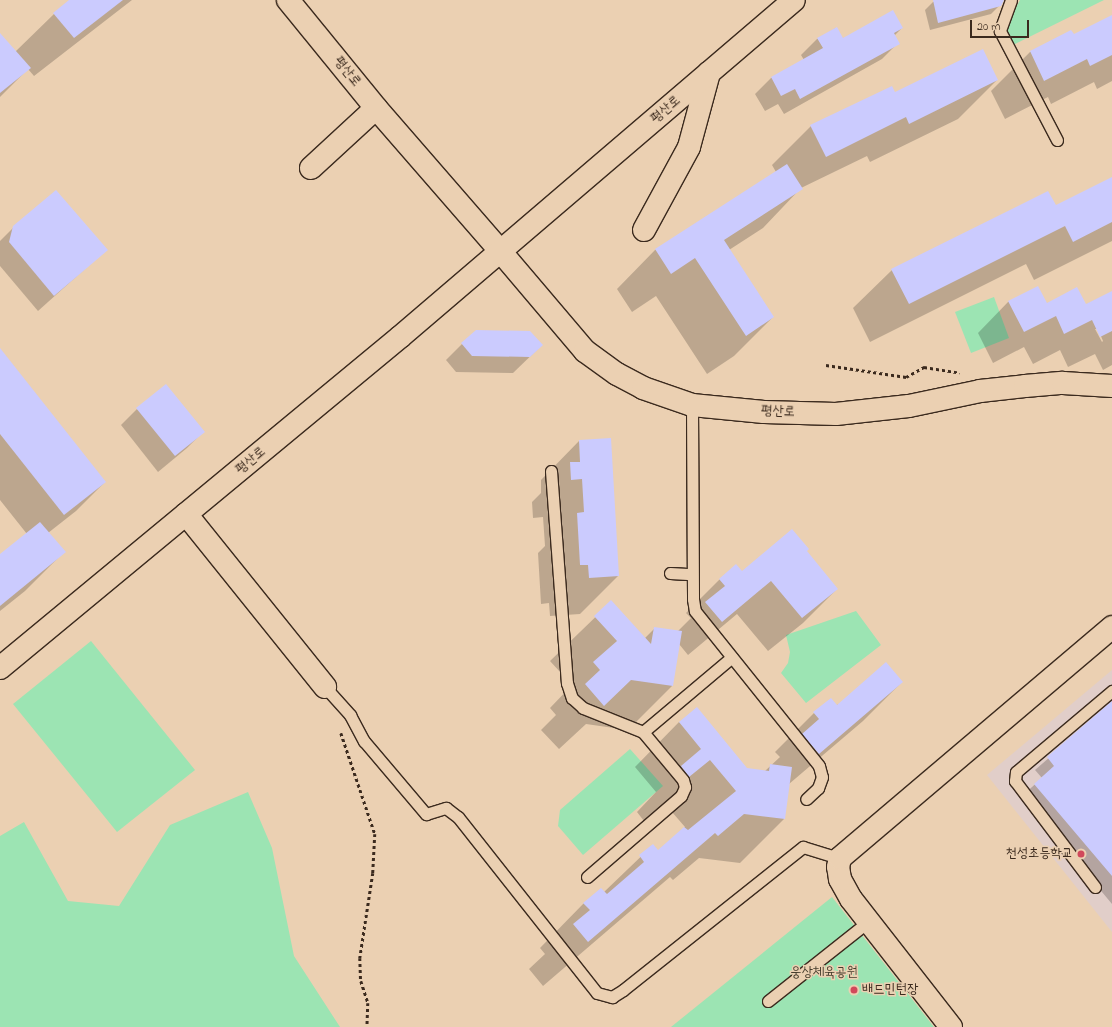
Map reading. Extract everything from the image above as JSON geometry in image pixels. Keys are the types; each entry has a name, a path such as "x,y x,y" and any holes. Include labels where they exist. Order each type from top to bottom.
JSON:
{"street":[{"name":"평산로","path":"288,0 376,108 585,351 617,374 643,388 692,405 764,412 836,414 909,406 980,391 1025,386 1063,384 1112,386"},
{"name":"평산로","path":"0,668 501,252 794,0"},
{"path":"644,230 689,147 709,73"},
{"path":"311,168 376,108"},
{"path":"186,514 325,687"},
{"path":"951,1027 851,898 840,879 838,867 840,858 1112,628"}],"lane":[{"path":"1011,0 1000,31 1057,140"},
{"path":"692,405 692,599 695,611 819,766 822,778 818,788 806,799"},
{"path":"551,471 567,683 572,698 583,708 643,732 683,780 685,787 681,796 587,877"},
{"path":"670,573 692,574"},
{"path":"643,732 732,657"},
{"path":"325,687 350,715 364,741 426,814 446,808 458,817 597,993 612,997 623,990 803,847 840,858"},
{"path":"1095,887 1014,780 1016,772 1112,691"},
{"path":"768,1001 869,921"}],"path":[{"path":"826,365 906,378 924,367"},
{"path":"339,727 375,834 373,874 360,958 361,981 368,1003 367,1027"}],"shaded area":[{"name":"천성초등학교","path":"1112,670 1112,932 987,775"}],"green space":[{"path":"1020,0 1104,0 1011,46 1004,29"},
{"path":"994,297 1009,338 971,353 955,312"},
{"path":"856,611 881,645 806,703 781,673 788,663 790,652 786,635"},
{"path":"91,641 195,770 117,832 13,704"},
{"path":"630,749 663,786 583,855 558,826 560,810"},
{"path":"248,792 272,848 294,956 340,1027 0,1027 0,836 24,822 68,901 119,906 170,825"},
{"name":"웅상체육공원","path":"832,897 934,1027 671,1027"}],"building":[{"path":"69,0 123,0 74,38 53,13"},
{"path":"933,0 1004,0 1001,6 938,23"},
{"path":"893,10 903,28 894,33 900,44 800,99 795,89 781,96 771,77 823,48 817,38 837,27 843,38"},
{"path":"1112,15 1112,55 1090,66 1087,59 1044,81 1030,51 1071,30 1074,34"},
{"path":"0,33 31,68 0,93"},
{"path":"983,49 998,80 909,124 906,117 826,157 810,125 892,86 895,92"},
{"path":"787,164 803,189 724,240 774,317 746,336 695,258 671,274 655,249"},
{"path":"1112,177 1112,222 1073,242 1065,226 909,304 891,269 1048,191 1056,205"},
{"path":"56,190 108,250 54,296 9,242 13,226"},
{"path":"1038,286 1047,303 1077,287 1086,304 1112,291 1112,331 1100,337 1092,320 1064,334 1056,316 1024,332 1008,301"},
{"path":"476,330 530,331 543,345 530,357 472,356 461,343"},
{"path":"0,348 106,482 64,515 0,434"},
{"path":"166,384 205,432 175,456 136,408"},
{"path":"611,438 619,576 589,578 588,565 580,565 577,513 584,512 582,479 571,480 570,462 580,462 579,440"},
{"path":"40,522 66,552 0,606 0,554"},
{"path":"792,529 809,549 807,551 838,589 802,618 771,581 722,622 705,602 725,586 719,579 736,564 742,571"},
{"path":"611,600 651,644 654,627 682,631 673,686 631,680 604,706 585,684 600,670 593,662 617,641 594,616"},
{"path":"886,662 903,682 819,754 802,734 819,719 813,712 831,698 837,705"},
{"path":"1112,701 1112,876 1034,784 1054,766 1047,757"},
{"path":"697,707 747,768 769,771 770,764 792,767 785,819 744,814 718,836 715,833 588,942 573,924 590,910 583,903 601,888 607,894 644,862 639,855 653,844 658,850 684,827 688,830 736,791 710,760 689,777 681,766 701,749 679,722"}],"place":[{"name":"천성초등학교","path":"1081,854"},
{"name":"배드민턴장","path":"854,990"}]}
